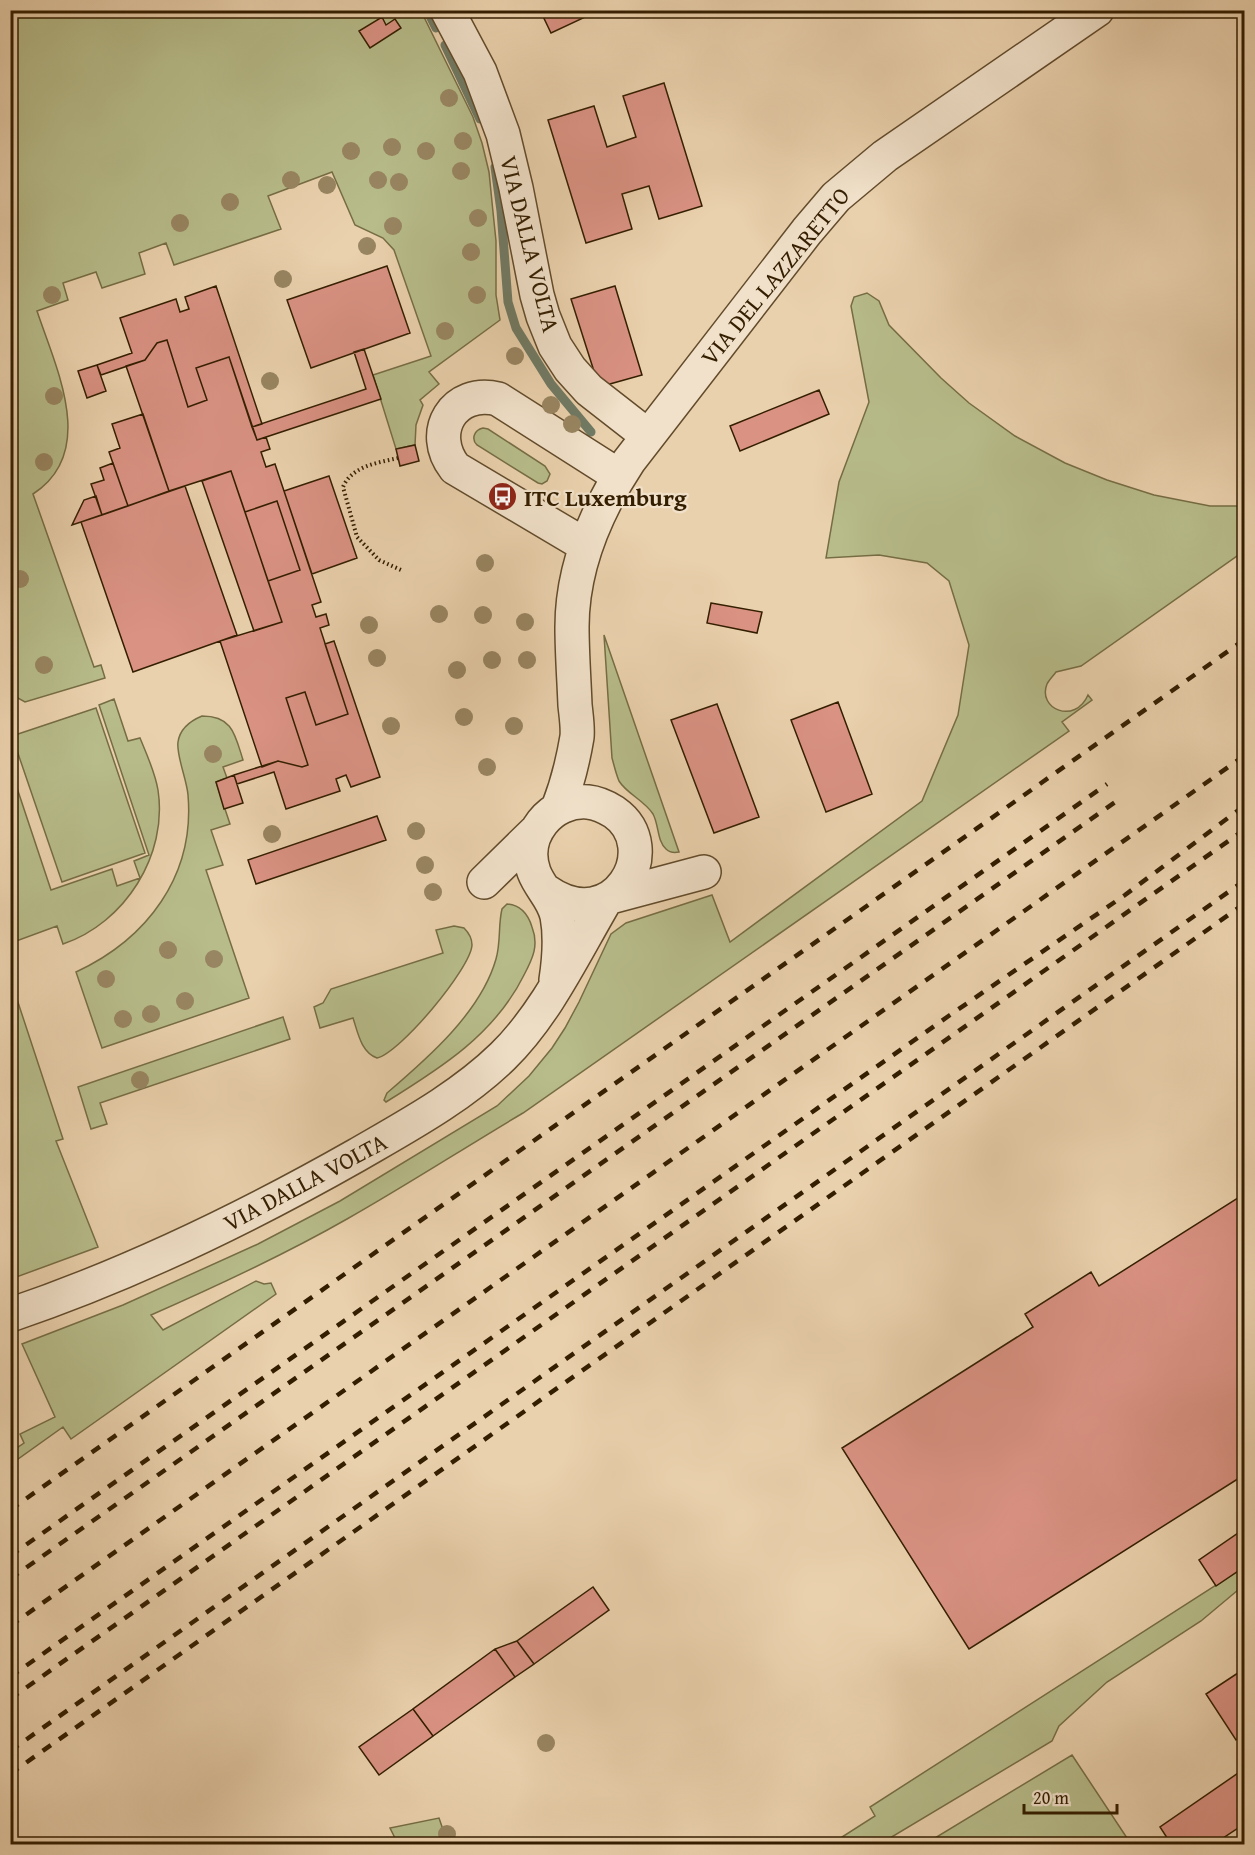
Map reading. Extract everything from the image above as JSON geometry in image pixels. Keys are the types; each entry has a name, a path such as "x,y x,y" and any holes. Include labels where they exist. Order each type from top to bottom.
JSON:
{"street":[{"name":"VIA DALLA VOLTA","path":"447,10 480,72 503,134 537,295 555,346 570,369 589,390 648,436"},
{"name":"VIA DEL LAZZARETTO","path":"648,436 836,197 885,156 1097,10"},
{"path":"585,545 455,468 443,446 447,419 453,411 468,400 484,397 498,399 619,476"},
{"path":"558,808 566,787 577,735 572,625 575,587 585,545 598,513 619,476 648,436"},
{"path":"577,735 606,807"},
{"path":"574,802 590,802 606,807 618,815 627,827 633,840 635,855 661,870 695,874 590,905 574,905 560,901 542,886 517,879 484,882 535,832 544,818 558,808 574,802"},
{"name":"VIA DALLA VOLTA","path":"535,832 531,846 531,861 542,886 554,904 558,924 559,956 555,986"},
{"name":"VIA DALLA VOLTA","path":"10,1315 108,1278 187,1243 281,1197 385,1139 448,1100 488,1070 530,1025 609,898 628,878 635,855"}],"path":[{"path":"398,458 360,469 346,480 343,487 357,537 379,560 401,570"}],"green space":[{"path":"10,11 421,11 473,117 482,143 489,172 496,241 496,295 500,320 429,372 439,384 420,400 423,405 416,425 415,445 396,449 373,375 431,356 394,250 383,238 355,225 332,172 268,196 281,229 174,265 166,243 139,253 145,274 102,288 96,272 63,283 68,300 37,311 61,383 68,433 64,456 53,476 33,494 94,667 101,665 105,678 25,702 16,697 10,673"},
{"path":"867,293 879,301 889,325 941,378 969,403 1015,436 1065,463 1154,495 1210,506 1244,506 1244,551 1081,666 1056,672 1047,684 1045,693 1052,706 1067,711 1082,704 1088,695 1092,700 1062,722 1069,731 523,1113 323,1232 250,1270 151,1315 163,1330 256,1281 264,1284 271,1283 276,1294 71,1439 63,1427 11,1464 11,1452 24,1443 20,1434 55,1417 22,1344 123,1305 258,1244 340,1201 497,1106 529,1076 552,1048 579,1002 611,934 626,923 712,895 730,942 922,801 958,715 969,645 949,581 927,563 879,555 826,558 839,482 869,402 851,306 854,297"},
{"path":"483,428 545,466 550,474 547,481 542,484 538,483 477,445 474,435"},
{"path":"604,635 679,852 671,852 663,846 653,814 619,781 612,758"},
{"path":"114,699 128,741 140,738 157,783 159,814 156,839 149,862 138,884 123,903 85,934 63,944 57,926 11,943 11,770 51,890 112,869 117,886 140,878 134,861 149,855 99,705"},
{"path":"96,708 145,853 62,882 12,736"},
{"path":"202,716 220,719 226,723 235,735 243,760 223,767 227,778 216,782 230,824 211,830 223,865 206,870 249,998 102,1048 76,972 124,942 144,923 161,902 174,878 183,852 188,825 188,795 178,742 186,726"},
{"path":"507,904 520,908 526,914 535,940 530,963 512,996 498,1015 465,1048 386,1102 384,1100 387,1093 451,1033 466,1015 489,979 496,959 502,909"},
{"path":"454,926 464,928 470,936 472,945 469,956 448,990 433,1008 388,1053 377,1058 367,1051 353,1018 320,1028 314,1007 323,1003 331,989 443,953 436,930"},
{"path":"10,978 63,1139 56,1141 98,1247 11,1279"},
{"path":"283,1017 290,1039 100,1103 107,1124 91,1129 78,1087"},
{"path":"1244,1567 1244,1585 1201,1621 1107,1682 1059,1726 1052,1741 880,1844 831,1844 875,1816 870,1807"},
{"path":"1072,1755 1131,1844 925,1844"},
{"path":"439,1818 448,1844 398,1844 390,1828"}],"building":[{"path":"540,10 595,10 596,12 551,33"},
{"path":"382,17 386,25 395,19 401,28 370,48 359,31"},
{"path":"664,83 702,206 659,219 649,186 622,194 632,229 586,243 548,120 594,106 607,147 636,137 623,96"},
{"path":"387,266 410,333 311,368 287,300"},
{"path":"216,286 262,424 252,427 229,357 196,368 207,400 188,407 167,340 157,343 145,360 101,375 97,365 132,353 120,318 176,299 180,312 189,309 185,297"},
{"path":"615,286 642,375 599,387 571,299"},
{"path":"167,340 188,407 207,400 196,368 229,357 257,440 266,437 270,449 261,452 266,467 275,464 321,602 312,605 316,617 326,614 329,625 320,628 348,714 316,725 305,692 286,698 308,765 302,767 278,761 262,767 220,641 282,622 268,581 300,570 277,501 245,512 231,471 169,491 126,366 145,360 157,343"},
{"path":"364,349 381,399 257,440 252,427 366,389 354,352"},
{"path":"97,365 106,391 87,398 78,371"},
{"path":"819,390 829,414 740,451 730,426"},
{"path":"143,414 169,491 128,506 109,452 120,448 112,424"},
{"path":"415,445 419,461 400,466 396,449"},
{"path":"113,463 128,506 102,515 91,484 104,480 100,468"},
{"path":"231,471 282,622 254,631 202,481"},
{"path":"329,476 357,558 312,574 284,491"},
{"path":"185,486 237,635 133,672 81,522"},
{"path":"96,496 102,515 72,525 84,500"},
{"path":"277,501 300,570 268,581 245,512"},
{"path":"711,603 762,612 757,633 707,623"},
{"path":"334,641 380,777 351,787 346,775 336,779 340,791 286,809 274,772 237,784 234,775 278,761 302,767 308,765 286,698 305,692 316,725 348,714 325,644"},
{"path":"838,702 872,794 826,812 791,720"},
{"path":"717,704 759,817 714,833 671,720"},
{"path":"234,775 243,803 224,809 216,782"},
{"path":"377,816 386,840 256,884 248,860"},
{"path":"1244,1194 1244,1475 969,1649 842,1448 1033,1327 1025,1314 1091,1272 1099,1286"},
{"path":"1244,1529 1244,1567 1216,1586 1199,1560"},
{"path":"593,1587 609,1610 534,1664 517,1641"},
{"path":"517,1641 534,1664 515,1677 495,1649"},
{"path":"495,1649 515,1677 433,1736 413,1709"},
{"path":"1244,1669 1244,1734 1236,1740 1206,1694"},
{"path":"413,1709 433,1736 379,1775 359,1747"},
{"path":"1244,1769 1244,1824 1214,1844 1171,1844 1160,1827"}],"waterway":[{"path":"427,10 436,28"},
{"path":"445,45 480,119"},
{"path":"495,167 508,302 516,328 551,384 591,432"}],"railway":[{"path":"10,1510 1244,640"},
{"path":"10,1626 1244,756"},
{"path":"10,1556 1107,784"},
{"path":"10,1579 1118,800"},
{"path":"10,1677 950,1015 1125,895 1244,806"},
{"path":"10,1699 1244,830"},
{"path":"10,1751 1244,881"},
{"path":"10,1774 1244,904"}],"place":[{"name":"ITC Luxemburg","path":"503,497"}]}
